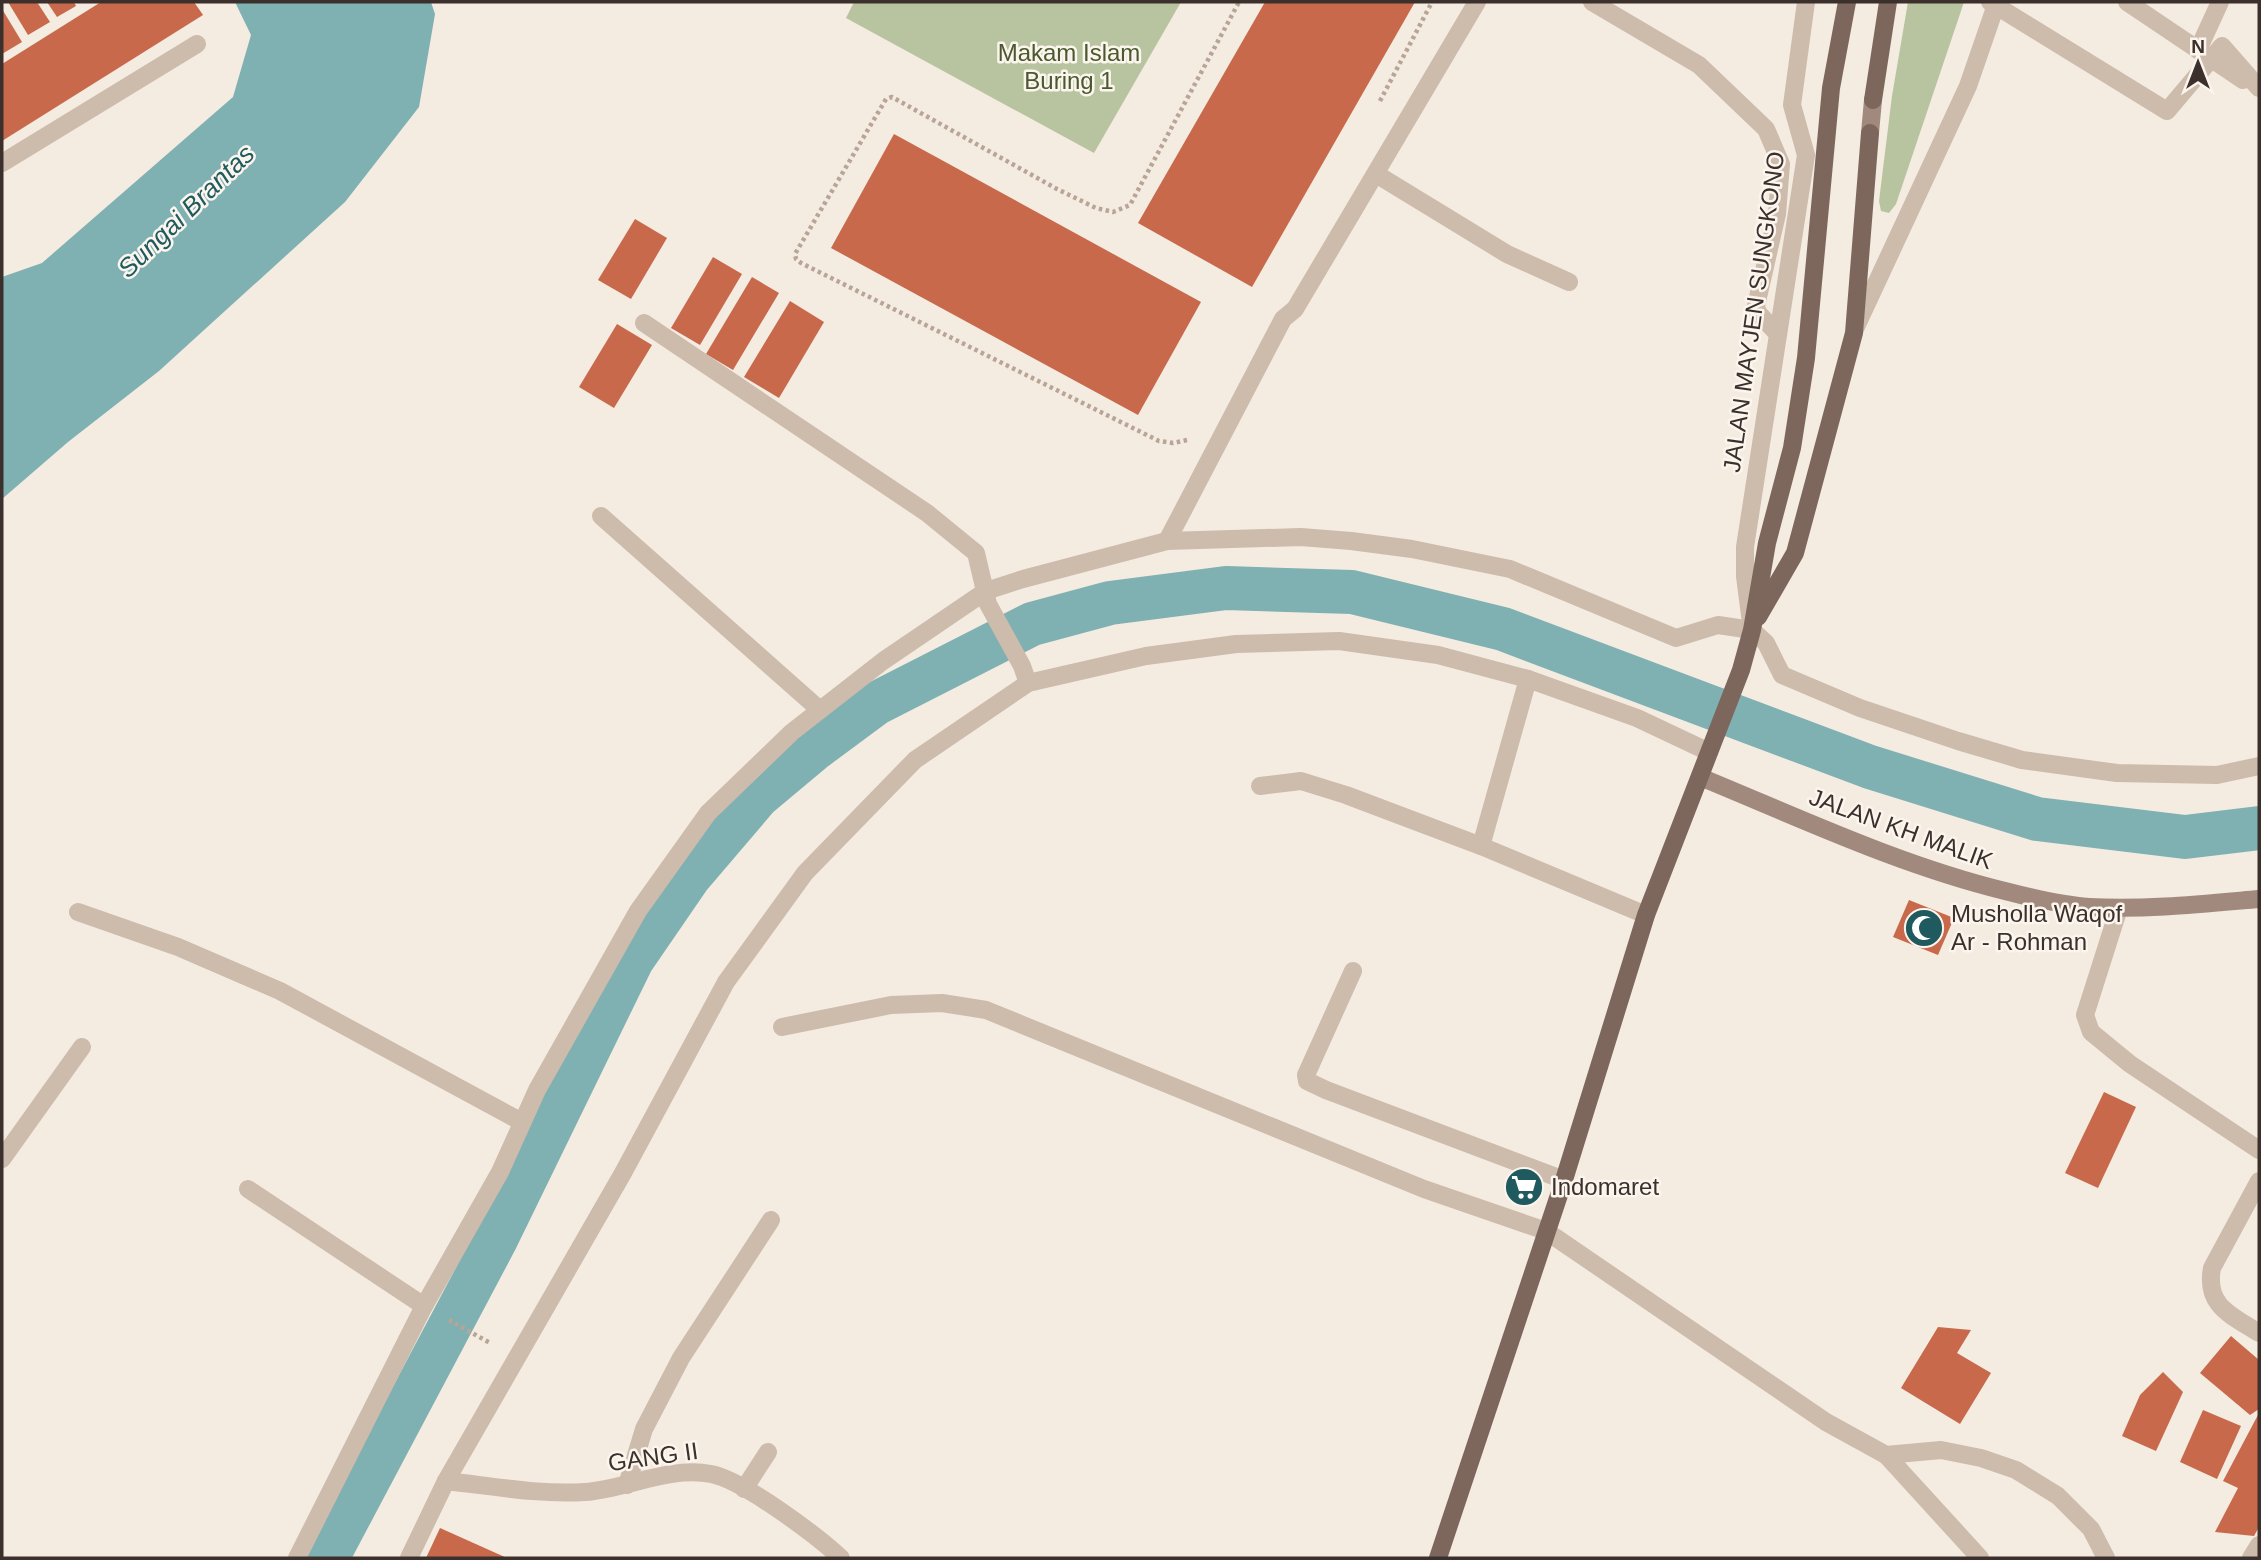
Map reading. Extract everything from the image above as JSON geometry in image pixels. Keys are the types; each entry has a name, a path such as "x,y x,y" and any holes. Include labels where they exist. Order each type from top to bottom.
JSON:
{"main road":[{"path":"1438,1558 1564,1180 1646,915 1741,670 1752,629 1767,543 1792,449 1806,358 1831,88 1847,2"},
{"path":"1872,100 1888,2"},
{"path":"1752,629 1795,553 1854,333 1870,133"}],"street":[{"path":"1167,541 1283,319 1294,309 1477,2"},
{"path":"1592,2 1699,65 1766,129 1781,164 1777,215 1756,306 1758,313 1778,334"},
{"name":"JALAN MAYJEN SUNGKONO","path":"1752,629 1745,576 1745,547 1806,155 1792,105 1806,2"},
{"path":"1990,2 2167,111 2222,46 2259,89"},
{"path":"1854,333 1968,86 1997,2"},
{"path":"2127,2 2259,89"},
{"path":"2198,50 2220,2"},
{"path":"2,163 197,44"},
{"path":"1870,133 1872,100"},
{"path":"1376,174 1507,254 1569,282"},
{"path":"644,323 927,513 976,553 987,597 1025,675"},
{"path":"601,516 820,710"},
{"path":"297,1558 424,1306 499,1172 537,1090 638,911 708,813 792,732 884,661 987,597 1023,579 1167,541 1301,537 1412,549 1510,569 1676,638 1718,625 1752,629 1766,643 1782,675 1860,708 2022,760 2117,773 2217,775 2259,766"},
{"path":"409,1558 446,1481 622,1173 726,982 805,873 915,760 1025,675 1236,644 1339,641 1438,655 1528,679 1711,745"},
{"path":"1481,846 1528,679"},
{"name":"JALAN KH MALIK","path":"1700,777 1860,845 1955,879 2030,897 2086,907 2119,908 2155,908 2259,899"},
{"path":"1260,786 1301,781 1346,795 1481,846 1646,915"},
{"path":"2119,908 2085,1015 2091,1032 2130,1064 2259,1150"},
{"path":"78,912 178,947 280,991 523,1122"},
{"path":"1353,971 1311,1063 1306,1075 1307,1080 1326,1090 1564,1180"},
{"path":"782,1027 891,1004 942,1003 986,1010 1424,1189 1546,1231 1826,1422 1886,1455 1980,1558"},
{"path":"2,1159 82,1047"},
{"path":"2259,1181 2212,1268 2209,1283 2212,1296 2218,1304 2259,1333"},
{"path":"248,1189 424,1306"},
{"path":"627,1485 644,1429 681,1358 771,1220"},
{"path":"1886,1455 1941,1450 1981,1458 2016,1470 2058,1496 2091,1529 2106,1558"},
{"path":"744,1489 768,1452"},
{"name":"GANG II","path":"446,1481 552,1493 587,1492 681,1473 712,1474 777,1508 841,1558"},
{"path":"2251,1558 2259,1545"}],"path":[{"path":"1190,437 1173,443 1159,441 801,263 795,254 886,99 892,97 1096,208 1113,212 1130,205 1239,2"},
{"path":"445,1318 492,1344"}],"green space":[{"name":"Makam Islam Buring 1","path":"854,2 1181,2 1094,153 846,18"},
{"path":"1908,2 1964,2 1896,204 1889,213 1881,211 1879,201 1892,96"}],"water":[{"name":"Sungai Brantas","path":"235,2 431,2 435,14 419,107 345,202 159,371 68,442 2,499 2,277 42,263 233,97 251,35"}],"building":[{"path":"8,2 37,2 50,22 28,35"},
{"path":"47,2 74,2 76,6 57,17"},
{"path":"101,2 194,2 203,15 2,141 2,64"},
{"path":"1265,2 1415,2 1252,287 1138,223"},
{"path":"2,9 22,42 2,54"},
{"path":"894,134 1201,302 1138,415 831,248"},
{"path":"635,219 667,238 631,299 598,280"},
{"path":"713,257 742,274 700,345 671,328"},
{"path":"752,277 779,293 733,370 706,354"},
{"path":"790,301 824,322 779,398 744,377"},
{"path":"617,324 652,345 614,408 579,387"},
{"name":"Musholla Waqof Ar - Rohman","path":"1909,900 1954,918 1938,955 1893,937"},
{"path":"2104,1092 2136,1107 2098,1188 2065,1173"},
{"path":"1938,1327 1971,1330 1957,1353 1991,1373 1960,1424 1901,1388"},
{"path":"2231,1336 2259,1360 2259,1409 2250,1415 2200,1373"},
{"path":"2163,1372 2183,1392 2156,1451 2122,1436 2140,1395"},
{"path":"2203,1410 2241,1426 2217,1479 2180,1462"},
{"path":"2259,1413 2259,1527 2254,1536 2215,1532 2238,1488 2223,1481"},
{"path":"440,1528 507,1558 426,1558"}],"waterway":[{"path":"327,1558 495,1241 632,960 689,877 758,796 813,750 875,704 1032,624 1110,603 1226,588 1352,592 1503,629 1870,767 2037,819 2185,837 2259,828"}],"place":[{"name":"Musholla Waqof Ar - Rohman","path":"1924,928"},
{"name":"Indomaret","path":"1524,1187"}]}
